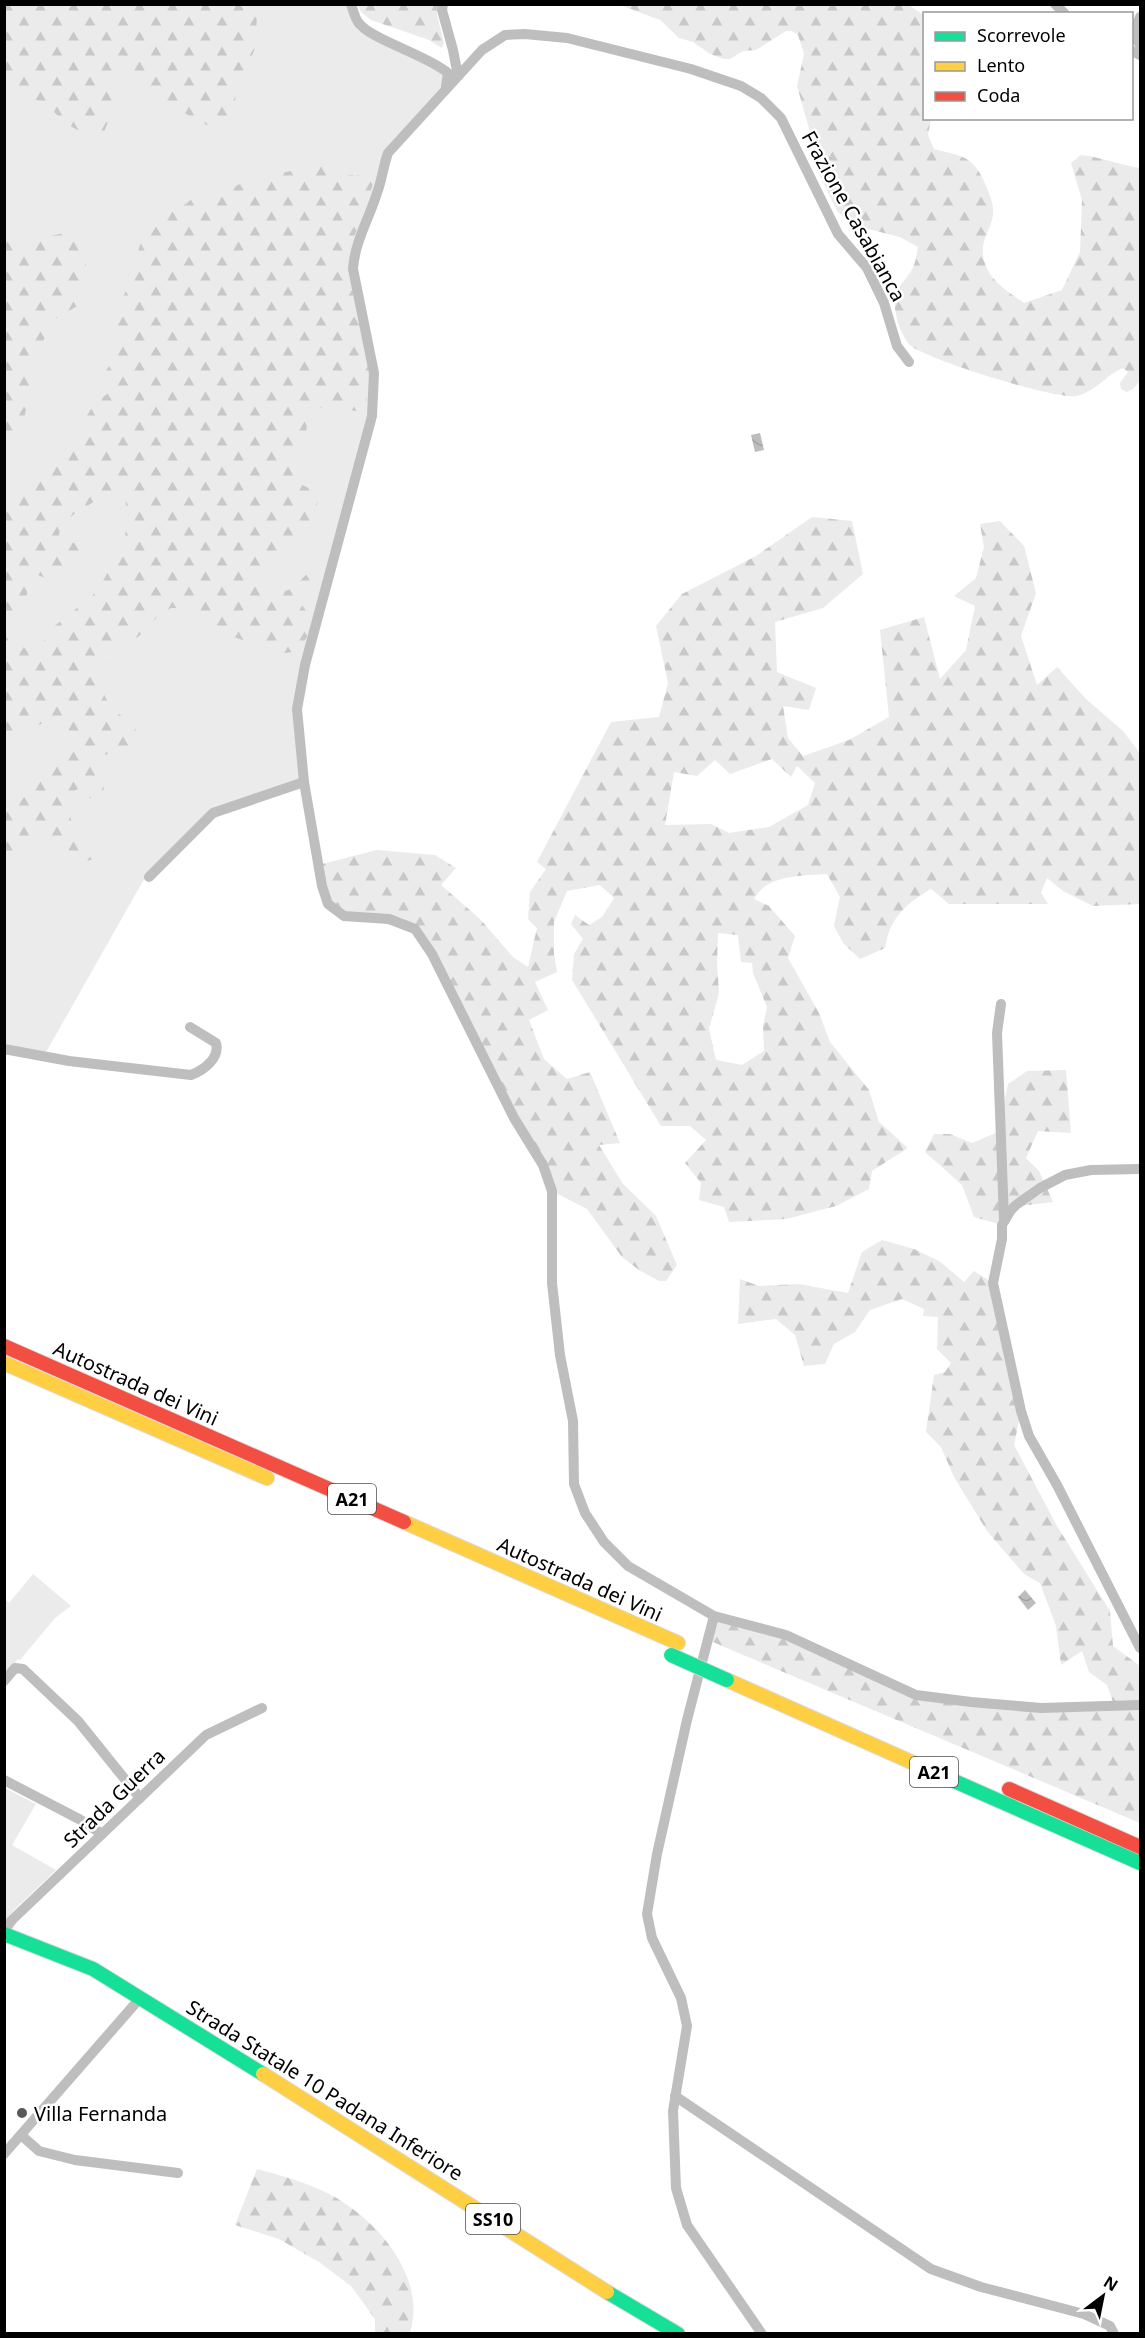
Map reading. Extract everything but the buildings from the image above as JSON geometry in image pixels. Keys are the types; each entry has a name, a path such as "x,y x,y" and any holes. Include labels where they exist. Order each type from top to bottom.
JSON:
{"main road":[{"name":"Autostrada dei Vini","path":"4,1346 675,1649 727,1680 1140,1863"},
{"name":"Autostrada dei Vini","path":"4,1363 281,1484"},
{"name":"Autostrada dei Vini","path":"552,1603 675,1649 720,1662"},
{"path":"1000,1785 1140,1847"},
{"name":"Strada Statale 10 Padana Inferiore","path":"4,1933 93,1968 626,2304 678,2334"}],"street":[{"path":"351,4 358,22 370,33 436,63 448,73 446,87"},
{"path":"443,4 442,10 458,76"},
{"path":"1140,17 1134,31 1140,45"},
{"name":"Frazione Casabianca","path":"909,362 897,346 884,303 867,268 838,234 781,118 761,98 741,87 691,69 567,38 525,34 505,35 482,50 388,153 381,171 378,192 355,252 353,269 374,373 372,416 301,687 297,709 304,782 322,886 328,904 344,916 389,919 415,928 432,954 514,1118 543,1165 552,1191 552,1283 560,1355 573,1421 574,1484 585,1513 604,1542 628,1566 714,1616 786,1635 916,1695 1041,1708 1140,1705"},
{"path":"149,877 213,813 304,782"},
{"path":"1001,1004 997,1033 1004,1220 993,1282 1023,1419 1029,1436 1057,1485 1140,1648"},
{"path":"4,1049 69,1061 191,1076 206,1068 217,1048 216,1043 190,1028"},
{"path":"1004,1220 1011,1210 1027,1197 1065,1175 1091,1170 1140,1169"},
{"path":"714,1616 684,1731 657,1854 647,1914 651,1938 681,1998 687,2026 673,2110 676,2188 687,2226 762,2334"},
{"path":"4,1681 15,1668 23,1669 78,1721 140,1798"},
{"name":"Strada Guerra","path":"4,1933 12,1920 206,1735 262,1708"},
{"path":"4,1780 79,1818 102,1834"},
{"path":"4,2154 141,1997"},
{"path":"675,2096 931,2269 981,2287 1084,2314 1110,2326 1114,2334"},
{"path":"4,2135 18,2139 39,2151 75,2160 178,2173"}],"green space":[{"path":"907,4 923,14 923,120 931,120 928,135 934,149 961,156 973,164 982,177 993,211 983,244 985,263 998,284 1024,303 1062,290 1080,252 1082,200 1071,163 1081,155 1140,168 1140,381 1127,392 1121,389 1120,383 1128,372 1123,368 1083,394 1064,396 1020,386 966,369 911,346 898,322 895,297 911,272 918,247 900,237 852,225 837,211 812,159 812,139 797,86 804,54 798,35 792,31 786,31 756,50 743,51 730,59 724,59 710,54 693,42 679,38 660,20 620,5"},
{"path":"4,5 351,5 358,22 448,73 446,87 388,153 355,252 374,373 372,416 297,709 304,782 213,813 143,881 45,1054 4,1046"},
{"path":"4,5 261,5 258,8 254,51 236,92 233,122 222,131 209,126 184,113 127,73 115,77 114,108 103,134 90,137 65,123 46,104 5,87"},
{"path":"358,5 438,5 437,15 444,43 442,48 429,40 371,20 361,12"},
{"path":"370,163 376,174 363,216 349,248 347,264 369,370 366,406 363,411 322,407 312,411 309,415 305,441 296,457 294,471 298,482 315,492 318,501 296,543 269,565 265,577 266,585 285,591 307,574 314,573 312,586 302,605 311,618 310,631 303,644 292,652 285,653 230,636 209,627 192,614 179,608 171,608 159,615 139,636 126,644 97,671 108,702 116,712 134,723 137,737 130,750 103,755 96,768 104,789 96,799 89,798 78,789 69,797 72,822 99,849 98,856 79,864 69,863 61,856 52,837 19,851 5,852 5,808 34,792 40,780 51,773 59,761 63,747 59,728 54,723 40,724 5,742 5,505 21,484 67,450 95,402 112,391 105,372 113,361 118,337 114,316 126,291 140,245 164,210 186,204 196,195 231,188 252,179 320,165 340,173 356,176 362,173","holes":["119,487 125,490 127,524 124,541 101,585 92,596 52,628 45,640 26,648 10,643 6,636 8,622 26,599 30,579 35,574 48,579 59,576 95,547 90,542 61,541 59,535 63,522"]},
{"path":"5,231 29,237 71,232 83,239 86,264 79,305 55,319 42,343 24,418 18,429 5,433"},
{"path":"812,517 852,521 863,574 823,608 775,622 777,672 816,688 809,710 783,706 788,738 803,756 849,740 889,717 880,630 924,617 940,679 966,650 975,606 954,596 976,578 984,547 980,524 1000,521 1024,546 1036,593 1021,636 1037,685 1057,667 1086,699 1123,731 1140,753 1140,904 1093,906 1063,891 1047,878 1041,893 1048,904 949,904 931,889 900,912 887,937 885,948 860,959 843,943 834,926 840,897 827,874 796,876 767,885 754,899 769,906 795,936 788,958 819,1013 830,1042 869,1090 879,1122 908,1148 872,1171 869,1189 836,1206 786,1219 729,1222 724,1207 699,1200 701,1183 685,1163 706,1140 690,1126 661,1126 572,980 574,954 583,939 571,924 575,915 589,925 602,917 614,898 600,885 567,891 554,922 554,954 557,972 535,982 548,1010 529,1020 544,1059 567,1079 590,1072 620,1143 599,1145 623,1184 656,1216 677,1265 666,1281 659,1281 622,1257 587,1209 552,1191 415,929 344,916 328,904 318,865 377,850 435,855 456,868 441,885 480,919 513,957 528,967 537,928 528,919 530,892 546,869 537,862 611,722 659,717 668,683 656,626 682,594 756,556","holes":["772,759 791,777 797,766 815,783 808,805 769,827 729,833 711,824 665,825 674,772 697,776 715,760 730,774","718,933 738,935 741,962 752,963 753,973 767,1007 763,1025 764,1051 742,1065 716,1060 709,1029 719,993"]},
{"path":"1066,1070 1071,1133 1038,1131 1026,1158 1039,1171 1053,1202 1011,1207 1002,1225 974,1217 962,1185 925,1152 934,1134 950,1134 972,1143 998,1132 1008,1084 1027,1071"},
{"path":"882,1240 914,1249 939,1261 964,1282 974,1271 993,1283 1021,1411 1014,1445 1057,1526 1110,1611 1113,1646 1140,1666 1140,1823 708,1640 714,1616 786,1635 916,1695 1041,1708 1114,1705 1107,1685 1089,1672 1082,1651 1061,1665 1056,1626 1040,1583 1024,1574 987,1531 954,1477 941,1447 926,1432 934,1375 945,1372 951,1363 937,1349 938,1317 923,1316 924,1309 902,1299 870,1310 855,1332 834,1344 825,1364 804,1366 795,1335 776,1319 738,1324 740,1279 759,1286 799,1284 848,1293 862,1252"},
{"path":"33,1574 71,1606 55,1618 20,1660 18,1659 5,1674 5,1599 9,1603"},
{"path":"5,1788 36,1804 12,1845 56,1870 13,1911 5,1923"},
{"path":"257,2169 299,2181 323,2191 342,2201 377,2231 392,2249 404,2269 411,2290 413,2311 410,2333 375,2333 375,2319 351,2286 319,2262 279,2239 235,2225"}],"water":[{"path":"760,433 764,450 755,452 751,435"},
{"path":"1025,1590 1036,1603 1028,1610 1018,1597"}],"traffic: fast":[{"path":"671,1655 727,1680"},
{"path":"945,1777 1140,1863"},
{"path":"4,1934 93,1969 263,2074"},
{"path":"607,2292 678,2334"}],"traffic: slow":[{"path":"4,1363 267,1478"},
{"path":"404,1522 678,1643"},
{"path":"727,1680 945,1777"},
{"path":"263,2074 607,2292"}],"traffic: jam":[{"path":"4,1346 404,1522"},
{"path":"1009,1789 1140,1847"}],"place":[{"name":"Villa Fernanda","path":"22,2113"}]}
